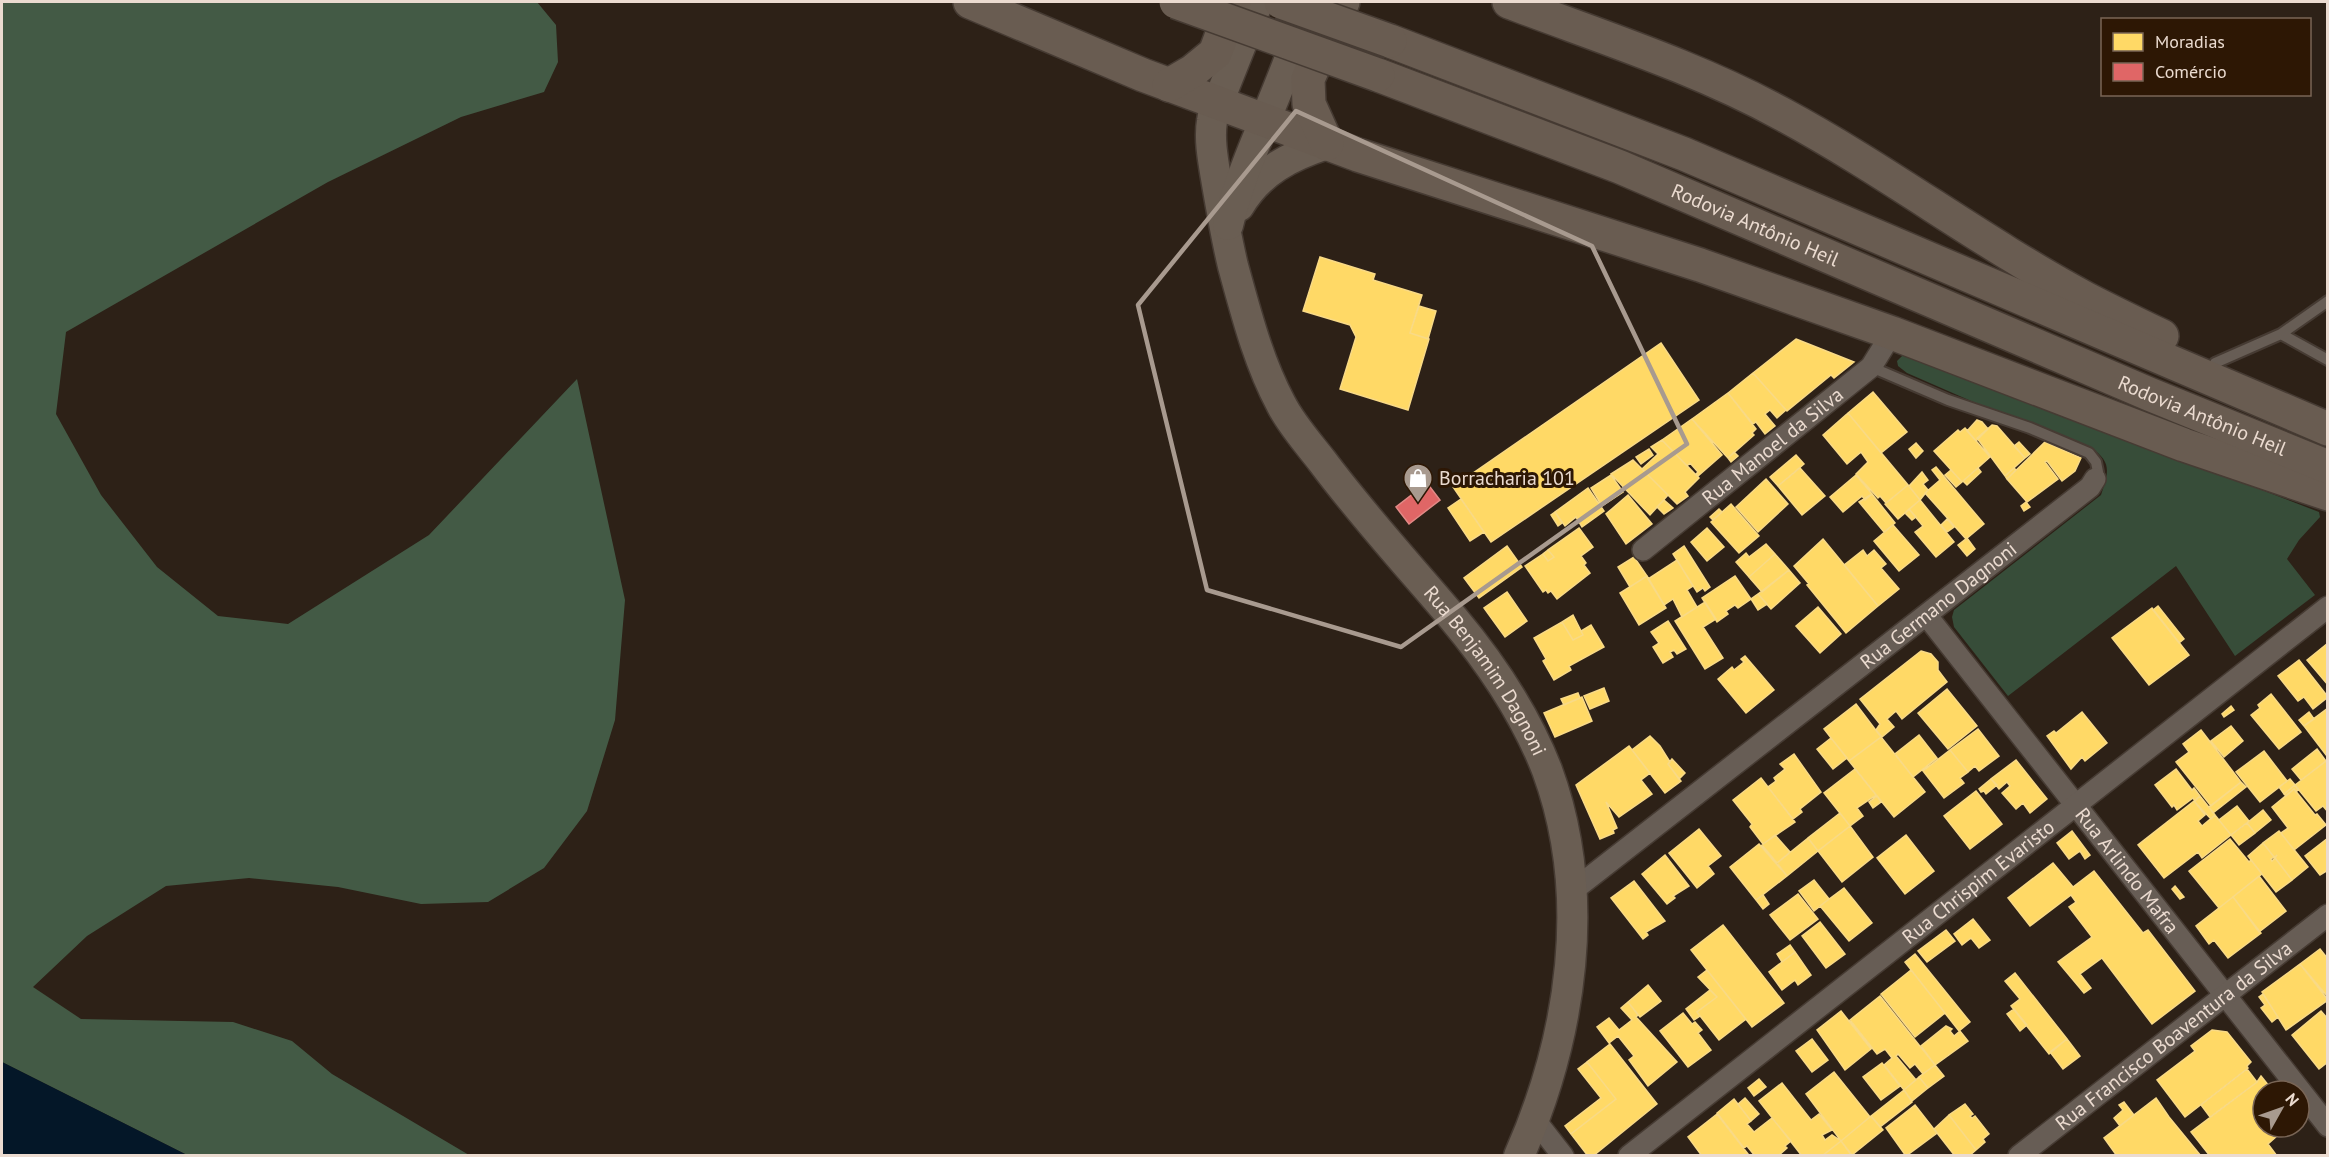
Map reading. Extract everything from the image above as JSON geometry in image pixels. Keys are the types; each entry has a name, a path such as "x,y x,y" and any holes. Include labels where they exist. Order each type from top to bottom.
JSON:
{"main road":[{"path":"969,2 1169,85 1327,144 1700,265 1892,333 2184,445 2328,494"},
{"name":"Rodovia Antônio Heil","path":"1176,2 1529,131 1641,176 2149,394 2328,467"},
{"path":"1169,85 1193,71 1215,53 1234,2"},
{"name":"Rodovia Antônio Heil","path":"1281,2 1587,115 1684,154 2328,429"},
{"path":"1327,144 1309,104 1308,79 1343,2"},
{"path":"1509,2 1691,71 1772,109 1835,143 2084,298 2215,363 2328,424"}],"street":[{"name":"Rua Benjamim Dagnoni","path":"1258,2 1212,120 1212,153 1226,236 1262,362 1282,407 1360,511 1456,622 1490,668 1521,715 1546,768 1561,814 1572,892 1569,981 1555,1053 1535,1120 1519,1155"},
{"name":"Rua Benjamim Dagnoni","path":"1226,236 1235,196 1301,27 1306,2"},
{"path":"1226,236 1240,203 1264,176 1293,155 1327,144"},
{"name":"Rua Manoel da Silva","path":"1643,550 1871,367 1892,333"},
{"name":"Rua Germano Dagnoni","path":"1572,892 1927,616 2090,487 2095,479"},
{"name":"Rua Chrispim Evaristo","path":"1629,1155 2328,607"},
{"name":"Rua Arlindo Mafra","path":"1927,616 2328,1126"},
{"name":"Rua Francisco Boaventura da Silva","path":"2019,1155 2328,915"},
{"path":"1535,1120 1563,1155"}],"lane":[{"path":"2215,363 2281,334 2328,301"},
{"path":"2281,334 2328,360"},
{"name":"Rua Germano Dagnoni","path":"1871,367 1948,400 2030,428 2089,453 2096,462 2098,472 2095,479"}],"highlighted area":[{"path":"1296,111 1592,246 1687,444 1401,647 1207,590 1138,305"}],"green space":[{"path":"2,2 537,2 556,25 558,62 544,92 461,117 328,182 66,332 56,414 101,495 157,567 218,616 288,624 429,535 577,379 625,600 615,720 587,811 544,868 488,902 421,904 338,887 249,878 166,886 87,936 33,987 81,1019 233,1022 292,1041 332,1074 469,1155 187,1155 2,1062"},
{"path":"1911,355 2319,512 2320,517 2299,540 2287,559 2315,595 2235,656 2176,566 2008,696 1954,627 1952,617 1954,610 2101,495 2107,468 2102,457 2090,447 1987,408 1907,373 1898,366 1897,361 1902,356"}],"water":[{"path":"2,1062 187,1155 2,1155"}],"building: Moradias":[{"path":"1320,257 1375,274 1373,280 1422,295 1410,333 1429,339 1408,410 1340,389 1356,337 1350,325 1303,311"},
{"path":"1419,306 1436,311 1428,339 1410,333"},
{"path":"1796,339 1854,362 1834,378 1831,375 1787,411 1753,373"},
{"path":"1661,343 1699,400 1491,542 1453,487"},
{"path":"1753,373 1786,410 1777,418 1770,410 1765,414 1775,426 1765,434 1756,422 1753,424 1728,393"},
{"path":"1873,392 1907,432 1881,453 1848,413"},
{"path":"1728,393 1756,429 1752,433 1754,435 1728,458 1692,419"},
{"path":"1848,413 1908,485 1886,503 1880,496 1878,498 1856,474 1868,462 1861,452 1847,464 1823,435"},
{"path":"1692,419 1722,455 1698,476 1696,474 1698,472 1690,463 1687,466 1662,440"},
{"path":"1977,420 1988,429 1976,441 1967,431"},
{"path":"1992,425 1997,426 2025,458 2005,476 1977,438"},
{"path":"1965,428 1990,457 1962,482 1934,451 1958,430 1960,432"},
{"path":"1662,440 1699,478 1685,492 1688,496 1677,504 1642,469 1658,454 1651,447"},
{"path":"2019,442 2030,454 2025,458 2014,446"},
{"path":"2045,442 2081,458 2075,471 2062,481 2047,461 2045,462 2058,479 2027,502 2007,479"},
{"path":"1916,443 1923,451 1916,458 1909,449"},
{"path":"1649,449 1653,455 1641,464 1636,457"},
{"path":"1734,452 1738,456 1731,462 1728,458"},
{"path":"1796,455 1804,464 1778,486 1770,477"},
{"path":"1633,460 1668,495 1650,515 1611,474"},
{"path":"1936,467 1984,524 1966,539 1925,493 1940,480 1932,470"},
{"path":"1800,468 1825,496 1802,515 1778,486"},
{"path":"1978,468 1981,472 1967,485 1963,481"},
{"path":"2014,468 2016,470 2007,479 2005,476"},
{"path":"1951,470 1962,482 1956,487 1945,475"},
{"path":"1922,472 1928,480 1923,484 1928,490 1920,500 1909,486"},
{"path":"1611,475 1623,492 1602,506 1591,488"},
{"path":"1856,475 1872,494 1865,500 1862,496 1843,512 1830,497"},
{"path":"1766,479 1788,504 1758,532 1736,507"},
{"path":"1908,485 1920,500 1898,519 1885,504"},
{"path":"1588,488 1604,511 1582,527 1576,517 1565,526 1555,512"},
{"path":"1872,494 1895,523 1884,532 1859,502"},
{"path":"1628,495 1652,524 1626,544 1606,514"},
{"path":"1461,499 1484,532 1470,541 1448,508"},
{"path":"1664,500 1673,508 1664,514 1657,507"},
{"path":"1920,500 1954,542 1936,557 1915,532 1923,526 1909,509"},
{"path":"2026,502 2030,507 2024,511 2021,506"},
{"path":"1731,504 1759,536 1739,553 1711,522"},
{"path":"1719,509 1722,512 1713,520 1710,517"},
{"path":"1909,509 1916,517 1912,520 1905,513"},
{"path":"1555,512 1562,523 1558,526 1551,515"},
{"path":"1947,519 1954,527 1947,532 1941,525"},
{"path":"1893,525 1919,555 1899,571 1874,541"},
{"path":"1579,528 1593,547 1581,556 1590,573 1557,599 1551,591 1543,592 1525,566 1543,554 1548,561 1554,557 1548,550"},
{"path":"1707,528 1724,547 1707,561 1691,542"},
{"path":"1967,538 1975,549 1967,556 1958,545"},
{"path":"1823,539 1878,606 1846,633 1794,566"},
{"path":"1766,544 1775,554 1749,577 1736,562 1746,553 1749,557"},
{"path":"1507,546 1522,567 1479,598 1464,578"},
{"path":"1684,546 1710,587 1705,591 1703,588 1697,592 1673,554"},
{"path":"1548,550 1554,557 1548,561 1543,554"},
{"path":"1863,550 1867,556 1874,550 1886,564 1881,568 1899,589 1878,606 1844,565"},
{"path":"1775,554 1789,570 1762,592 1749,577"},
{"path":"1634,557 1647,576 1630,587 1618,567"},
{"path":"1677,560 1693,586 1687,590 1697,607 1682,617 1673,599 1664,605 1648,579"},
{"path":"1789,570 1800,583 1771,609 1758,594"},
{"path":"1647,576 1666,608 1639,625 1620,593"},
{"path":"1735,576 1751,599 1738,608 1735,605 1726,611 1728,614 1717,622 1702,598"},
{"path":"1507,592 1527,621 1505,637 1484,608"},
{"path":"1758,594 1767,604 1758,610 1751,599"},
{"path":"1705,602 1716,619 1703,627 1723,658 1705,669 1675,621"},
{"path":"2158,606 2184,639 2179,643 2153,610"},
{"path":"1818,607 1841,634 1820,653 1796,626"},
{"path":"2152,608 2189,655 2149,685 2112,638"},
{"path":"1573,615 1583,635 1573,640 1562,622"},
{"path":"1668,621 1686,649 1677,654 1674,650 1670,652 1673,657 1663,663 1653,647 1659,643 1651,632"},
{"path":"1562,622 1573,640 1583,635 1581,631 1591,625 1604,647 1569,666 1571,670 1554,680 1543,661 1546,659 1534,638"},
{"path":"2328,643 2328,685 2307,660"},
{"path":"1921,651 1931,654 1938,662 1938,670 1947,682 1902,719 1896,711 1887,719 1894,727 1882,737 1876,730 1880,724 1860,699"},
{"path":"1745,656 1774,690 1746,713 1718,679 1732,667 1734,670 1744,662 1741,659"},
{"path":"2299,660 2328,697 2313,709 2304,697 2298,701 2278,676"},
{"path":"1604,688 1609,701 1590,709 1584,696"},
{"path":"1947,689 1977,726 1948,749 1918,713"},
{"path":"1578,693 1580,698 1564,705 1561,699"},
{"path":"2271,694 2301,732 2279,749 2251,715 2260,708 2258,705"},
{"path":"1582,697 1592,721 1555,737 1544,713"},
{"path":"1856,704 1881,737 1849,761 1824,729"},
{"path":"2231,706 2234,710 2224,717 2222,714"},
{"path":"2328,708 2328,755 2327,756 2304,726"},
{"path":"2082,712 2107,743 2085,761 2082,757 2071,769 2047,736 2054,731 2056,733"},
{"path":"2309,712 2314,719 2304,726 2299,720"},
{"path":"2231,726 2243,741 2224,757 2211,741"},
{"path":"1978,729 1999,756 1979,771 1975,766 1968,772 1950,750"},
{"path":"2201,730 2241,782 2211,806 2176,762 2189,752 2183,744"},
{"path":"1919,735 1937,758 1913,777 1895,754"},
{"path":"1650,736 1660,746 1670,762 1668,764 1681,781 1665,793 1632,750"},
{"path":"1881,737 1925,792 1894,817 1849,761"},
{"path":"1831,738 1847,758 1833,769 1817,749"},
{"path":"1629,746 1650,773 1641,780 1652,794 1619,817 1606,802 1617,828 1613,830 1614,833 1600,839 1576,785"},
{"path":"2317,749 2326,761 2301,780 2292,769"},
{"path":"1950,750 1968,772 1960,778 1964,783 1944,798 1923,771"},
{"path":"2264,751 2287,781 2260,802 2236,772"},
{"path":"1794,754 1821,792 1800,809 1802,812 1793,819 1768,787 1776,781 1774,778 1785,769 1780,764"},
{"path":"1672,759 1685,773 1679,779 1668,764"},
{"path":"2016,760 2047,799 2030,813 2023,803 2016,809 2002,793 2010,786 2007,782 1999,789 1991,779"},
{"path":"2326,761 2328,762 2328,812 2323,806 2316,811 2295,785"},
{"path":"1855,769 1876,795 1857,808 1863,816 1850,826 1824,793"},
{"path":"2176,769 2192,790 2194,788 2200,796 2195,801 2193,798 2177,810 2155,785"},
{"path":"1761,778 1795,822 1763,844 1750,827 1752,824 1733,800"},
{"path":"1991,779 1997,785 1986,794 1984,791 1981,792 1979,789"},
{"path":"2290,779 2295,785 2284,794 2279,787"},
{"path":"2241,782 2246,787 2213,813 2209,807"},
{"path":"2295,785 2298,790 2296,792 2294,789 2286,796 2284,794"},
{"path":"2294,789 2326,825 2294,850 2281,833 2288,828 2272,807"},
{"path":"1976,791 2002,824 1970,849 1944,816"},
{"path":"1877,796 1881,802 1873,808 1869,802"},
{"path":"2200,796 2215,815 2211,819 2194,801"},
{"path":"2194,801 2205,815 2198,821 2202,826 2215,815 2231,835 2202,858 2198,852 2164,878 2138,845"},
{"path":"2237,806 2249,821 2231,835 2219,820"},
{"path":"2263,810 2271,820 2255,833 2247,823"},
{"path":"1840,813 1850,826 1818,851 1808,838"},
{"path":"2247,823 2255,833 2239,845 2231,835"},
{"path":"1850,826 1873,857 1842,882 1818,851"},
{"path":"1699,829 1721,856 1708,866 1714,874 1697,888 1669,853"},
{"path":"2072,831 2090,855 2085,859 2080,851 2069,859 2057,843"},
{"path":"2279,831 2308,867 2292,880 2275,858 2277,855 2274,857 2263,843"},
{"path":"1775,835 1790,852 1777,863 1762,845"},
{"path":"1906,835 1934,871 1905,894 1877,858"},
{"path":"1808,838 1818,851 1787,876 1777,863"},
{"path":"2328,838 2328,870 2320,875 2305,856"},
{"path":"2230,839 2262,874 2219,908 2189,871"},
{"path":"2263,843 2274,857 2272,861 2275,858 2292,880 2276,892 2248,856"},
{"path":"1759,844 1787,876 1756,900 1730,867"},
{"path":"1665,855 1689,886 1673,896 1675,898 1667,904 1642,874"},
{"path":"2053,863 2073,887 2094,871 2143,933 2148,930 2195,991 2152,1024 2102,958 2080,974 2091,988 2084,993 2058,962 2092,937 2069,907 2076,902 2071,895 2030,926 2008,898"},
{"path":"2259,876 2286,911 2259,932 2233,897"},
{"path":"1814,880 1829,899 1814,911 1799,891"},
{"path":"1634,881 1665,921 1646,932 1648,935 1643,939 1611,898"},
{"path":"2175,886 2184,897 2180,899 2172,889"},
{"path":"1844,888 1872,923 1849,941 1820,906"},
{"path":"1798,894 1818,919 1790,940 1770,915"},
{"path":"1763,895 1769,904 1763,909 1756,900"},
{"path":"2233,897 2261,933 2228,958 2214,940 2209,944 2196,926"},
{"path":"1973,919 1990,940 1979,948 1971,938 1962,945 1954,934"},
{"path":"1820,922 1845,954 1826,968 1802,936"},
{"path":"1723,925 1784,1003 1752,1027 1691,950"},
{"path":"1946,930 1955,941 1927,962 1918,951"},
{"path":"1790,945 1795,952 1782,962 1777,954"},
{"path":"2320,949 2328,959 2328,997 2300,964"},
{"path":"1795,952 1811,975 1798,985 1795,980 1782,990 1769,972"},
{"path":"1915,954 1970,1022 1959,1031 1905,962"},
{"path":"2300,964 2328,1000 2286,1030 2262,992"},
{"path":"1707,970 1746,1019 1719,1040 1697,1012 1717,997 1698,977"},
{"path":"1911,970 1945,1013 1915,1037 1881,994"},
{"path":"2015,973 2067,1039 2049,1054 2011,1006 2020,999 2005,981"},
{"path":"1648,985 1661,1001 1640,1017 1628,1002"},
{"path":"1710,990 1717,997 1697,1012 1700,1016 1694,1020 1686,1009"},
{"path":"2263,994 2278,1017 2272,1022 2261,1008 2265,1005 2259,997"},
{"path":"1880,996 1935,1065 1923,1074 1915,1064 1910,1068 1898,1054 1896,1056 1916,1080 1904,1090 1884,1065 1892,1058 1885,1049 1877,1054 1850,1020"},
{"path":"1628,1002 1638,1015 1636,1017 1677,1062 1648,1086 1629,1060 1634,1056 1618,1036 1609,1043 1597,1027 1609,1018 1619,1030 1632,1020 1621,1008"},
{"path":"2014,1009 2027,1025 2020,1031 2007,1014"},
{"path":"1841,1011 1871,1049 1845,1070 1817,1030"},
{"path":"2321,1011 2328,1019 2328,1062 2319,1069 2292,1035"},
{"path":"1683,1013 1692,1024 1695,1022 1702,1030 1698,1033 1711,1050 1688,1067 1660,1031"},
{"path":"1946,1026 1952,1029 1950,1031 1954,1036 1960,1031 1968,1041 1935,1065 1921,1046"},
{"path":"2212,1030 2227,1032 2251,1062 2248,1068 2185,1117 2157,1080 2195,1051 2191,1046"},
{"path":"1812,1039 1828,1060 1812,1072 1796,1051"},
{"path":"2067,1039 2080,1056 2063,1069 2050,1052"},
{"path":"1610,1044 1657,1104 1593,1156 1588,1156 1571,1134 1616,1099 1587,1062"},
{"path":"1587,1062 1616,1099 1571,1134 1565,1126 1601,1098 1578,1069"},
{"path":"1882,1063 1900,1086 1881,1100 1863,1077"},
{"path":"1935,1065 1944,1076 1928,1088 1919,1077"},
{"path":"2247,1069 2255,1079 2251,1079 2251,1086 2210,1117 2201,1105"},
{"path":"1834,1072 1870,1117 1841,1141 1806,1094"},
{"path":"1919,1077 1928,1088 1912,1101 1904,1090"},
{"path":"1759,1079 1766,1087 1754,1096 1748,1088"},
{"path":"1782,1083 1811,1120 1819,1114 1832,1130 1822,1135 1825,1140 1832,1135 1841,1141 1822,1156 1802,1156 1759,1101"},
{"path":"2251,1087 2251,1139 2274,1139 2268,1144 2277,1156 2210,1156 2191,1132"},
{"path":"1904,1090 1912,1102 1880,1127 1871,1116"},
{"path":"1745,1098 1759,1114 1751,1121 1738,1104"},
{"path":"2156,1098 2201,1156 2117,1156 2104,1138"},
{"path":"1734,1099 1751,1121 1747,1124 1754,1132 1772,1118 1791,1141 1785,1146 1787,1148 1778,1156 1755,1156 1747,1146 1744,1148 1717,1113"},
{"path":"2124,1102 2134,1115 2120,1126 2114,1118 2123,1110 2119,1105"},
{"path":"1965,1104 1973,1114 1970,1116 1972,1118 1975,1116 1989,1134 1983,1139 1985,1142 1976,1150 1949,1115"},
{"path":"1915,1105 1937,1133 1906,1156 1886,1128"},
{"path":"1717,1114 1748,1154 1746,1156 1702,1156 1688,1137"},
{"path":"1949,1115 1976,1150 1969,1156 1955,1156 1934,1129"},
{"path":"1871,1116 1883,1130 1852,1155 1841,1141"},
{"path":"1841,1141 1852,1156 1822,1156"}],"building: Comércio":[{"name":"Borracharia 101","path":"1427,483 1440,500 1409,524 1396,507"}],"place":[{"name":"Borracharia 101","path":"1418,504"}]}
